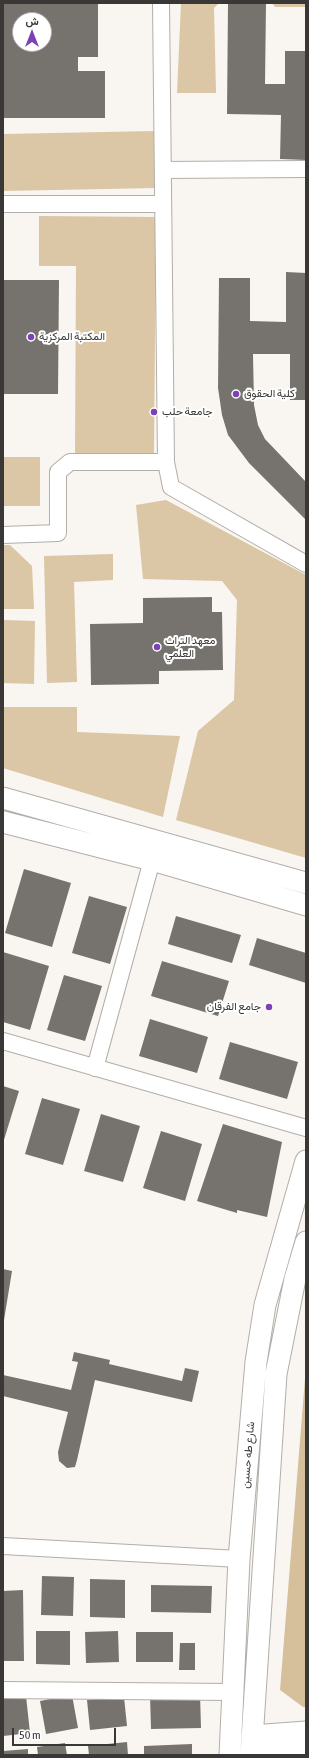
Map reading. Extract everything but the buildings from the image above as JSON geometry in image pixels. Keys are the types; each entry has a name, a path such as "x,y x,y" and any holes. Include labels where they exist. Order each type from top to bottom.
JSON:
{"main road":[{"path":"3,798 306,882"},
{"path":"3,822 152,860 306,905"},
{"name":"شارع طه حسين","path":"230,1755 239,1559 256,1362 265,1305 306,1161"},
{"name":"شارع طه حسين","path":"252,1746 276,1374 295,1279 306,1242"},
{"path":"252,1746 306,1732"},
{"path":"264,1755 306,1752"}],"street":[{"path":"161,3 166,462 171,487 306,564"},
{"path":"163,170 306,168"},
{"path":"3,204 163,204"},
{"path":"3,535 58,534 58,472 70,462 166,462"},
{"path":"95,1068 152,860"},
{"path":"3,1041 306,1128"},
{"path":"3,1546 239,1559"},
{"path":"3,1690 232,1692"}],"shaded area":[{"path":"181,3 219,3 214,8 216,93 177,93"},
{"path":"272,3 306,3 306,7 275,7"},
{"path":"155,131 156,188 3,191 3,134"},
{"path":"39,216 156,217 154,453 75,453 76,266 39,266"},
{"path":"3,457 40,457 40,506 3,506"},
{"path":"166,500 306,575 306,858 176,820 198,731 234,700 237,600 222,581 143,579 136,505"},
{"path":"3,545 10,545 32,566 34,609 3,609"},
{"path":"113,554 113,580 74,582 77,682 47,683 44,556"},
{"path":"3,620 35,621 34,684 3,683"},
{"path":"3,707 77,707 77,732 180,736 163,817 3,768"},
{"path":"306,1366 306,1707 303,1707 280,1690"}],"place":[{"name":"المكتبة المركزية","path":"31,337"},
{"name":"كلية الحقوق","path":"236,394"},
{"name":"جامعة حلب","path":"154,412"},
{"name":"معهد التراث العلمي","path":"157,647"},
{"name":"جامع الفرقان","path":"269,1007"}]}
